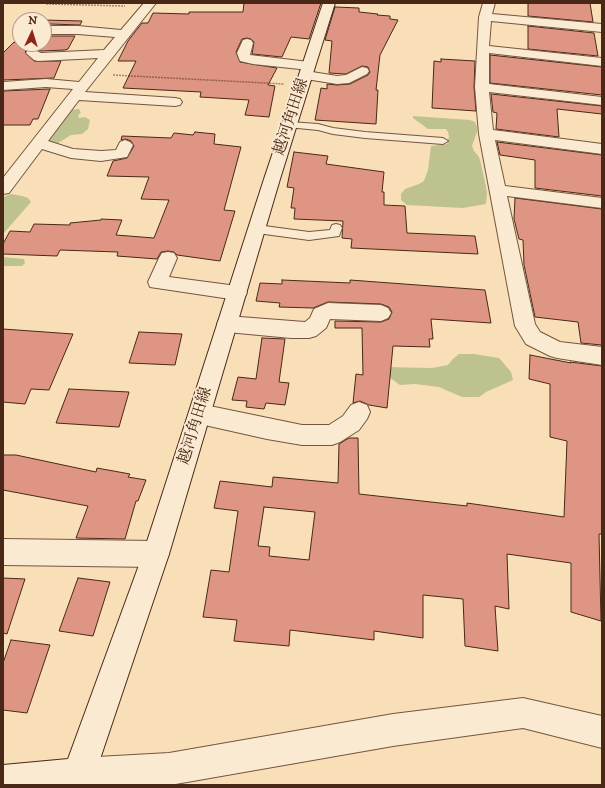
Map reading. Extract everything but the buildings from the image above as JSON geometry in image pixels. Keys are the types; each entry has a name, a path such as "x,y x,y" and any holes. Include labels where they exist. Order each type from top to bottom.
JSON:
{"street":[{"name":"越河角田線","path":"79,774 156,554 329,3"},
{"path":"6,182 40,143 108,54 148,6"},
{"path":"602,28 487,10 483,49 482,87 486,134 525,326 533,338 557,350 602,356"},
{"path":"52,30 85,30 124,34"},
{"path":"247,43 242,53 244,58 306,75 337,80 349,79 358,75 362,71"},
{"path":"483,49 602,62"},
{"path":"32,52 38,57 108,54"},
{"path":"3,86 46,83 80,91 175,102"},
{"path":"482,87 602,101"},
{"path":"486,134 602,149"},
{"path":"40,143 71,153 101,156 122,154 125,145"},
{"path":"497,190 602,203"},
{"path":"168,258 157,282 237,293"},
{"path":"227,324 291,330 309,330 319,322 321,314 328,311 381,313"},
{"path":"200,414 302,435 332,435 351,423 359,412"},
{"path":"3,552 156,554"},
{"path":"3,781 79,774 169,769 393,730 523,713 602,732"}],"lane":[{"path":"290,125 318,127 333,131 365,135 443,141"},
{"path":"257,229 309,236 335,233 336,228"}],"path":[{"path":"46,4 148,6"},
{"path":"93,74 306,75"}],"green space":[{"path":"79,109 81,113 78,115 79,118 85,117 90,120 88,129 82,134 71,135 58,143 51,143 49,141 50,136 65,117 71,110"},
{"path":"413,116 470,120 475,122 477,132 472,146 479,157 481,164 487,192 486,204 463,208 407,205 401,200 401,194 405,189 424,181 428,170 431,146 447,144 449,137 446,129 428,129 413,118"},
{"path":"11,194 28,198 31,202 3,234 3,197"},
{"path":"3,257 24,259 25,263 22,266 3,266"},
{"path":"459,354 474,354 499,358 511,372 513,380 486,392 479,397 462,397 439,387 415,384 400,385 385,374 384,367 432,368 448,365"}]}
